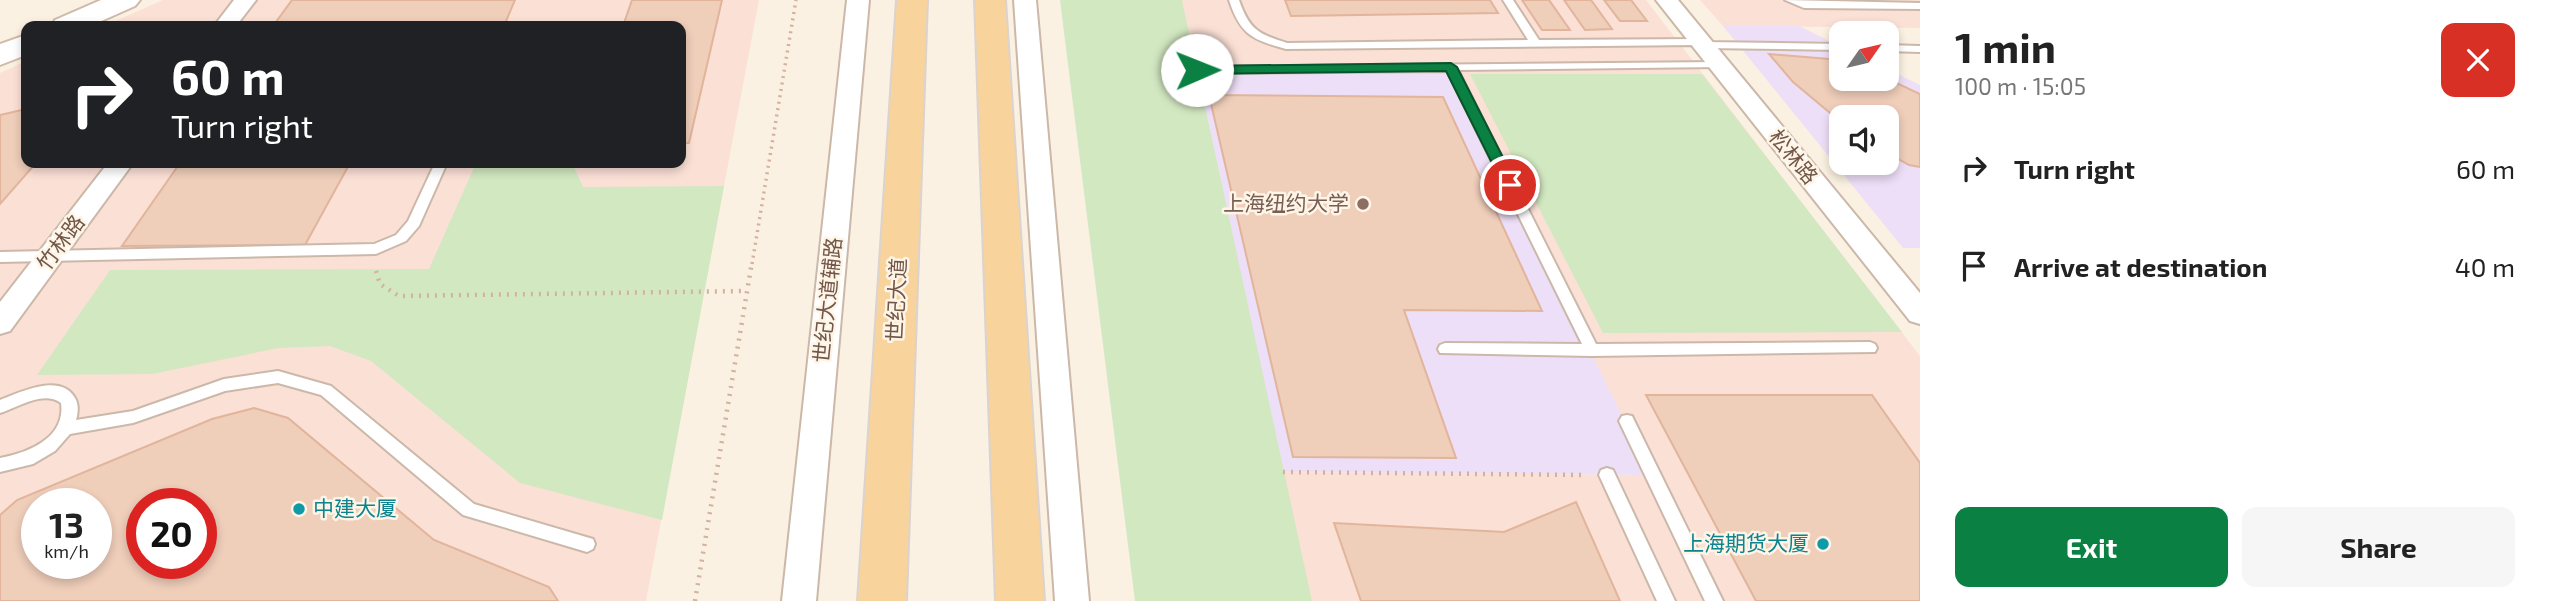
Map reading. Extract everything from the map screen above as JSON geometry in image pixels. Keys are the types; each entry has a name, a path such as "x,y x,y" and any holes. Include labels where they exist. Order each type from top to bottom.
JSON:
{"main road":[{"name":"世纪大道","path":"882,601 912,0"},
{"path":"990,0 1020,601"}],"street":[{"path":"77,21 125,0"},
{"path":"229,21 245,0"},
{"name":"世纪大道辅路","path":"799,601 859,0"},
{"path":"1025,0 1072,601"},
{"name":"松林路","path":"1667,0 1920,313"},
{"path":"0,56 21,46"},
{"name":"竹林路","path":"0,323 117,168"}],"lane":[{"path":"1234,0 1242,25 1259,38 1286,46 1702,43 1829,47"},
{"path":"1508,0 1536,43"},
{"path":"1790,0 1804,5 1920,6"},
{"path":"1899,48 1920,49"},
{"path":"1197,70 1719,65"},
{"path":"1451,67 1592,350"},
{"path":"0,257 376,249 401,239 414,222 439,168"},
{"path":"1445,349 1870,348"},
{"path":"67,428 133,417 224,385 278,377 326,390 469,509 587,544"},
{"path":"0,407 31,394 59,393 68,398 72,405 72,415 67,428 41,452 23,460 0,465"},
{"path":"1626,421 1714,601"},
{"path":"1607,475 1665,601"}],"path":[{"path":"695,601 796,0"},
{"path":"376,249 376,278 384,289 399,296 745,291"},
{"path":"1283,472 1607,475"}],"shaded area":[{"path":"163,0 759,0 646,601 0,601 0,73 21,63 21,168 686,168 686,21 115,21"},
{"path":"1182,0 1646,0 1920,356 1920,601 1311,601 1283,472 1650,475 1197,70"},
{"path":"1700,0 1920,0 1920,28 1899,28 1899,21 1829,21 1829,27 1723,26"},
{"path":"1723,26 1799,26 1829,41 1829,91 1899,91 1899,75 1920,85 1920,248 1903,248 1844,175 1899,175 1899,105 1829,105 1829,157"},
{"name":"上海纽约大学","path":"1451,67 1651,475 1283,472 1197,70"}],"green space":[{"path":"1060,0 1182,0 1312,601 1135,601"},
{"path":"1470,74 1702,74 1902,332 1603,333"},
{"path":"474,168 574,168 583,187 724,186 662,520 520,483 371,361 330,346 279,348 152,374 37,375 110,270 429,269"}],"building":[{"path":"292,0 515,0 506,21 277,21"},
{"path":"632,0 722,0 689,143 686,143 686,21 625,21"},
{"path":"1285,0 1490,0 1498,13 1291,16"},
{"path":"1522,0 1549,0 1570,30 1542,30"},
{"path":"1564,0 1591,0 1612,29 1585,30"},
{"path":"1604,0 1631,0 1647,21 1620,21"},
{"path":"1769,54 1829,59 1829,91 1899,91 1899,84 1920,94 1920,167 1899,159 1899,105 1829,105 1829,112 1793,82"},
{"name":"上海纽约大学","path":"1209,95 1443,97 1542,311 1404,310 1456,458 1293,457"},
{"path":"21,110 21,168 32,168 0,204 0,115"},
{"path":"177,168 347,168 305,245 122,246"},
{"name":"上海期货大厦","path":"1646,395 1872,395 1920,463 1920,601 1756,601"},
{"name":"中建大厦","path":"254,408 288,418 434,540 549,587 558,601 0,601 0,515 21,498 21,579 112,579 112,488 46,488 212,419"},
{"path":"1576,502 1620,601 1361,601 1334,523 1504,532"}],"place":[{"name":"上海纽约大学","path":"1363,204"},
{"name":"中建大厦","path":"299,509"},
{"name":"上海期货大厦","path":"1823,544"}],"route":[{"path":"1197,70 1451,67 1510,185"}]}
